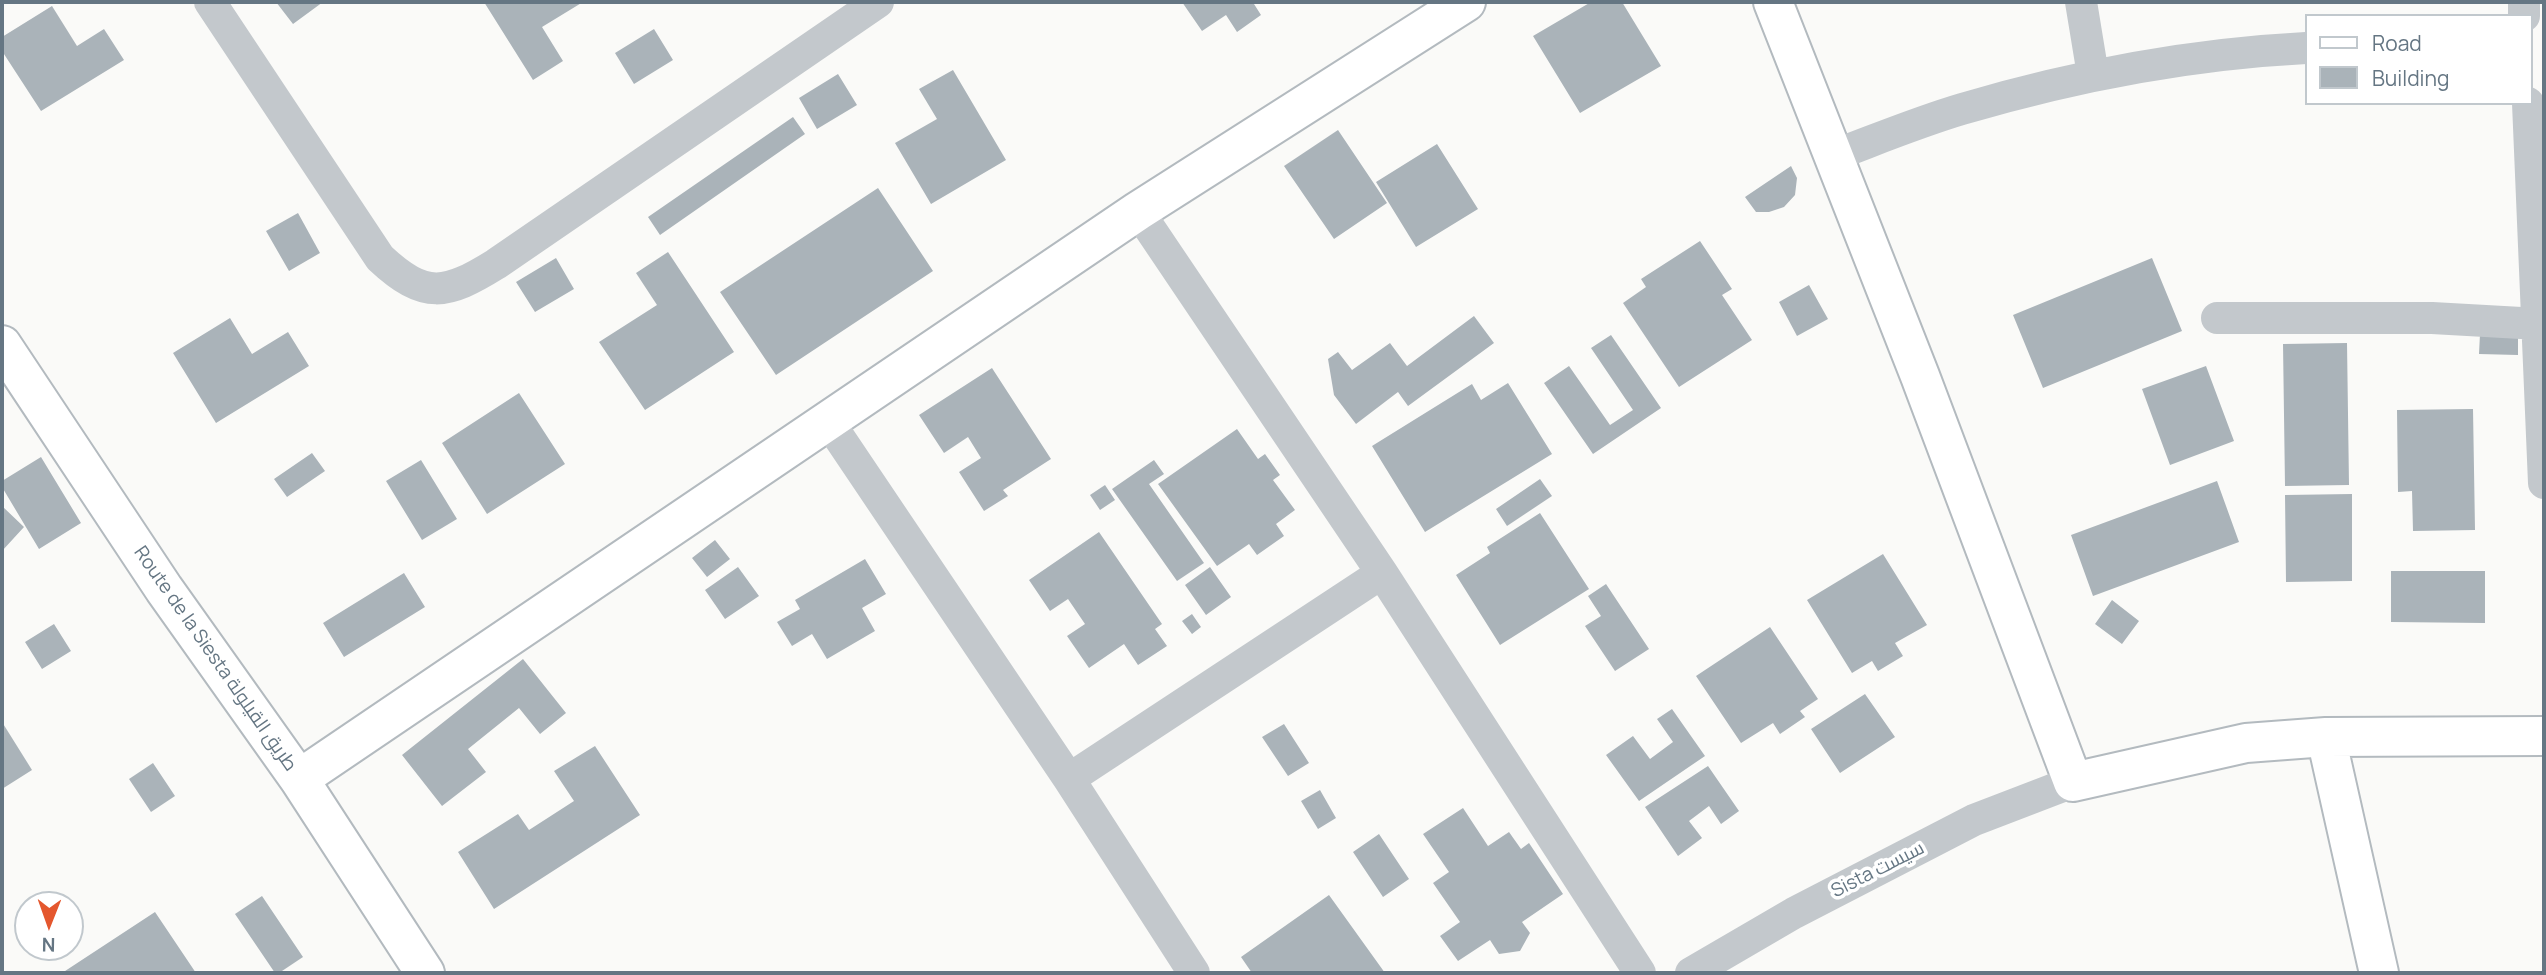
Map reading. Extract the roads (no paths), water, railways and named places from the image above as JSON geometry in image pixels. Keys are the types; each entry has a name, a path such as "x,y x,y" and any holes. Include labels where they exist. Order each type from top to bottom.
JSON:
{"main road":[{"path":"299,779 1138,211 1466,2"},
{"path":"1773,2 1925,389 2073,782 2246,743 2326,737 2544,736"},
{"name":"Route de la Siesta طريق القيلولة","path":"3,351 164,589 299,779 425,973"},
{"path":"2326,737 2379,973"}],"street":[{"path":"210,2 380,258 402,279 415,285 450,288 496,264 878,2"},
{"path":"2081,2 2093,75"},
{"path":"1832,156 1960,109 2093,75 2236,52 2304,48"},
{"path":"2528,105 2544,483"},
{"path":"1138,211 1382,573 1640,973"},
{"path":"2217,318 2432,318 2539,324"},
{"path":"828,421 1069,779 1194,973"},
{"path":"1069,779 1382,573"},
{"name":"Sista سيست","path":"1691,973 1794,913 1974,820 2073,782"}]}
